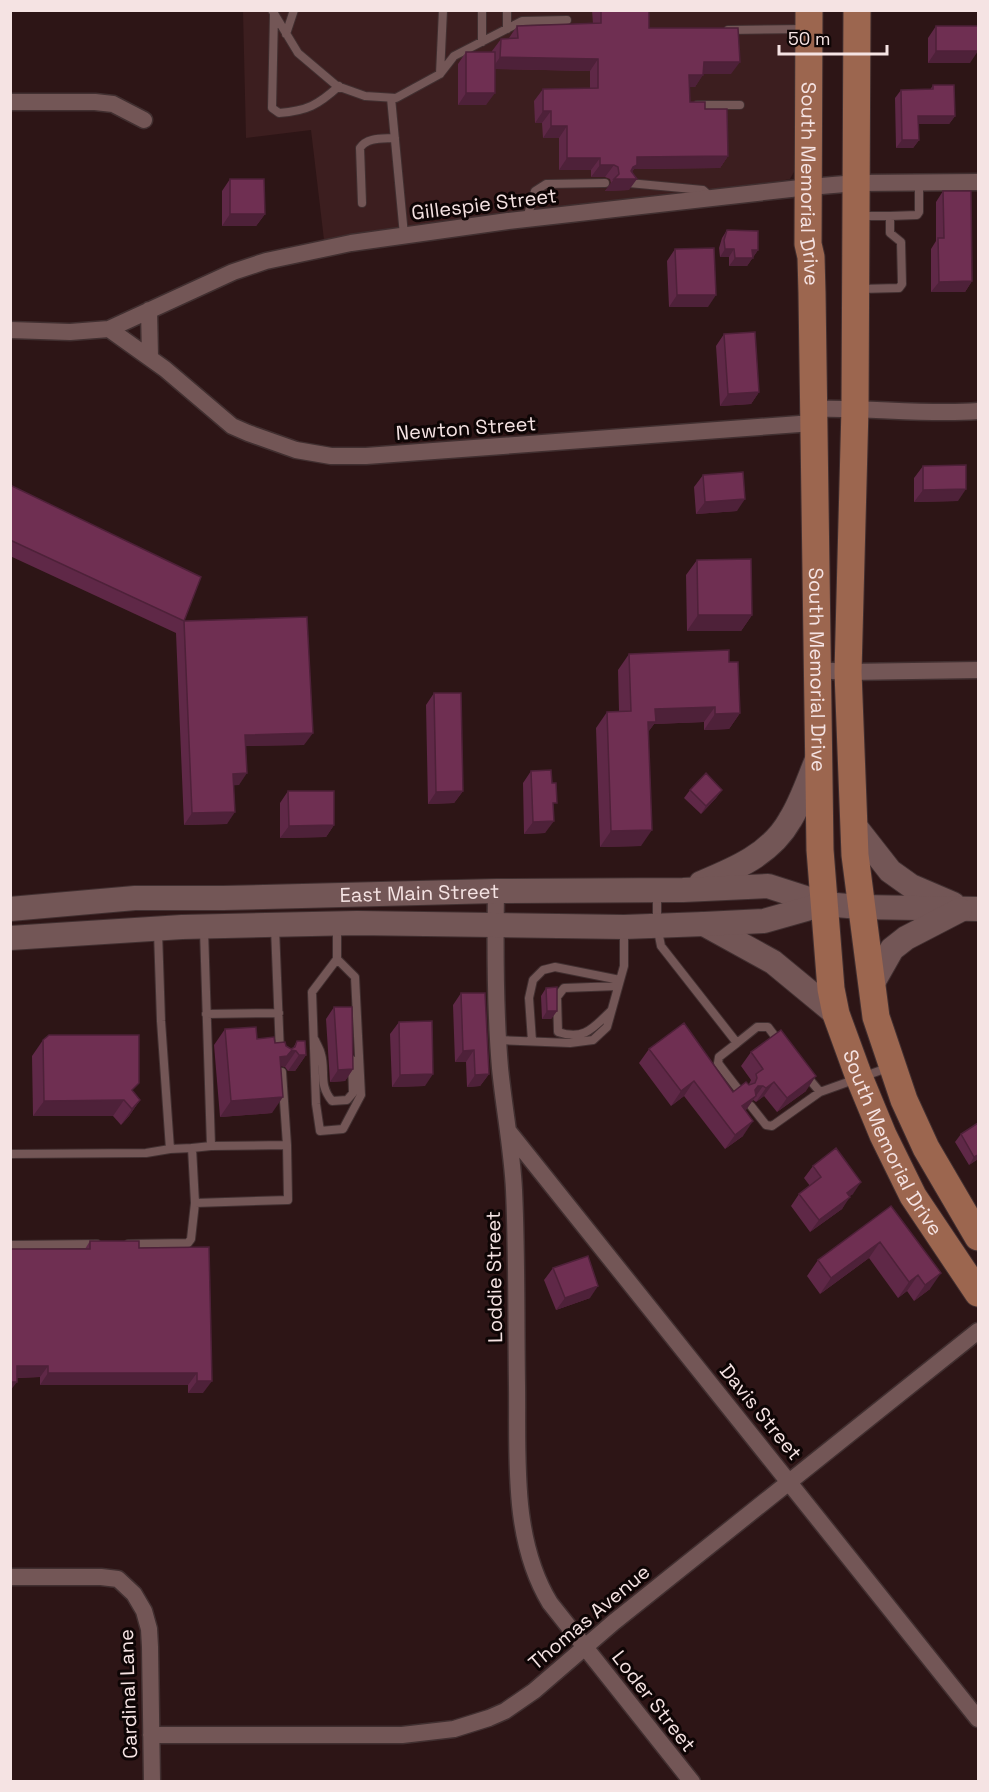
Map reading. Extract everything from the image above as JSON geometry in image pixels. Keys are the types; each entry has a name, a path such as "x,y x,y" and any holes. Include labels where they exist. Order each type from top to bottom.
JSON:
{"main road":[{"name":"South Memorial Drive","path":"857,10 855,408 848,672 851,785 860,907 876,1017 892,1067 926,1148 978,1237"},
{"name":"South Memorial Drive","path":"809,20 808,244 811,257 812,293 820,850 831,989 836,1014 883,1135 913,1196 978,1293"},
{"path":"683,890 737,867 767,848 790,820 818,757"},
{"path":"854,825 890,871 911,886 971,909"},
{"name":"East Main Street","path":"10,909 135,898 683,890 768,886 824,904 971,909"},
{"name":"East Main Street","path":"10,938 158,928 338,923 657,926 764,921 824,904"},
{"path":"871,986 892,950 906,938 971,909"},
{"path":"704,924 773,962 836,1014"}],"street":[{"path":"10,102 113,104 144,120"},
{"name":"Gillespie Street","path":"10,330 70,332 109,329 233,272 266,261 317,249 404,235 527,218 809,187 856,183 978,182"},
{"path":"149,310 150,357"},
{"name":"Newton Street","path":"109,329 150,357 232,426 280,446 331,456 378,455 813,416 855,408 926,412 978,411"},
{"path":"818,670 848,672 978,670"},
{"name":"Loddie Street","path":"496,891 495,1000 514,1188 518,1451 523,1531 529,1557 542,1589 584,1646"},
{"name":"Davis Street","path":"509,1132 791,1482 978,1719"},
{"name":"Thomas Avenue","path":"151,1735 402,1735 454,1729 505,1711 534,1691 584,1646 978,1331"},
{"name":"Cardinal Lane","path":"10,1577 118,1579 134,1594 144,1611 149,1629 152,1782"},
{"name":"Loder Street","path":"584,1646 692,1782"}],"lane":[{"path":"286,34 294,10"},
{"path":"440,74 443,10"},
{"path":"482,10 482,42"},
{"path":"507,10 507,29"},
{"path":"273,12 298,53 339,86 365,96 391,98 396,98 440,74 454,56 522,21 567,20"},
{"path":"273,12 272,108 279,113 301,111 320,103 339,86"},
{"path":"724,30 809,20"},
{"path":"391,98 404,235"},
{"path":"693,105 740,105"},
{"path":"362,203 360,148 362,144 368,141 395,138"},
{"path":"857,216 917,215 919,212 919,182"},
{"path":"527,218 535,191 546,184 605,183"},
{"path":"629,183 703,190 711,197"},
{"path":"856,289 899,288 902,284 901,242 890,233 890,216"},
{"path":"657,890 657,926 661,946 737,1043"},
{"path":"338,923 338,958 312,992 316,1104 320,1131 343,1129 361,1095 355,977 338,958"},
{"path":"275,925 280,1058"},
{"path":"204,927 211,1146"},
{"path":"498,1040 570,1043 593,1040 607,1027 624,966 624,927"},
{"path":"158,928 161,1021 170,1149"},
{"path":"532,1041 530,998 533,980 543,970 555,967 619,983"},
{"path":"611,1010 585,1034 569,1036 558,1032 557,997 564,988 619,983"},
{"path":"312,1034 321,1055 325,1093 332,1101 347,1100 353,1093 351,1026 356,1007"},
{"path":"206,1014 279,1013"},
{"path":"741,1092 718,1063 719,1057 757,1027 768,1027 783,1046"},
{"path":"798,1064 820,1092"},
{"path":"751,1106 766,1125 772,1126 820,1092 892,1067"},
{"path":"195,1203 288,1200 282,1072"},
{"path":"10,1154 146,1153 211,1146 287,1145"},
{"path":"117,1244 188,1243 191,1239 195,1203 192,1148"},
{"path":"10,1245 106,1244"}],"shaded area":[{"path":"243,11 795,11 795,170 790,179 780,181 400,227 324,240 311,130 246,138"}],"building":[{"path":"601,10 649,10 649,28 738,28 740,62 704,62 703,75 689,75 690,102 705,102 705,109 727,109 728,156 637,157 637,165 631,171 637,179 614,179 619,174 618,167 600,165 600,158 567,158 567,126 551,126 551,111 543,111 543,89 598,88 598,59 500,57 501,39 518,38 517,26 601,23"},
{"path":"936,26 978,26 978,51 936,51"},
{"path":"466,52 495,52 495,93 466,93"},
{"path":"933,85 954,85 955,116 918,116 919,140 902,140 901,90 933,89"},
{"path":"230,179 264,179 265,214 230,214"},
{"path":"943,191 971,191 972,281 939,282 938,238 944,238"},
{"path":"727,230 758,231 758,250 752,250 753,258 735,258 734,249 725,249 724,240"},
{"path":"714,248 716,295 677,295 675,249"},
{"path":"755,332 759,392 728,394 724,334"},
{"path":"966,465 966,489 923,490 923,466"},
{"path":"743,472 745,499 705,502 703,475"},
{"path":"10,485 201,577 184,621 10,540"},
{"path":"751,559 752,615 698,615 697,560"},
{"path":"307,617 313,733 245,735 247,773 233,774 235,812 192,813 184,621"},
{"path":"729,650 729,662 738,662 740,713 715,714 715,707 655,709 656,722 648,722 652,830 611,831 607,712 631,711 629,654"},
{"path":"434,693 461,693 463,791 436,792"},
{"path":"551,770 552,783 556,783 557,803 553,803 554,821 533,822 531,771"},
{"path":"706,773 722,790 706,806 690,790"},
{"path":"288,791 334,791 334,825 289,826"},
{"path":"557,987 557,1011 547,1011 546,988"},
{"path":"461,993 485,993 489,1074 475,1075 474,1050 463,1051"},
{"path":"334,1007 352,1007 353,1069 338,1070"},
{"path":"432,1021 433,1074 400,1075 399,1022"},
{"path":"684,1023 733,1092 746,1082 749,1085 755,1083 756,1074 763,1069 751,1052 781,1030 816,1076 787,1098 774,1082 766,1088 758,1086 755,1090 756,1096 742,1106 753,1121 735,1135 694,1081 681,1091 649,1049"},
{"path":"256,1027 257,1039 274,1037 275,1043 285,1042 286,1046 291,1049 295,1047 297,1041 305,1041 306,1055 299,1055 292,1050 287,1056 280,1057 283,1097 231,1101 225,1029"},
{"path":"49,1035 139,1035 139,1083 132,1090 140,1100 132,1109 124,1100 44,1101 43,1040"},
{"path":"978,1123 978,1155 974,1157 961,1134"},
{"path":"836,1148 861,1182 847,1193 850,1197 819,1220 799,1194 821,1177 813,1166"},
{"path":"891,1206 941,1273 925,1285 918,1275 909,1282 880,1242 831,1278 818,1260"},
{"path":"90,1241 139,1241 139,1248 209,1247 212,1381 197,1381 197,1373 48,1373 48,1366 17,1366 17,1382 10,1382 10,1249 90,1249"},
{"path":"588,1256 598,1286 565,1298 553,1268"}]}
